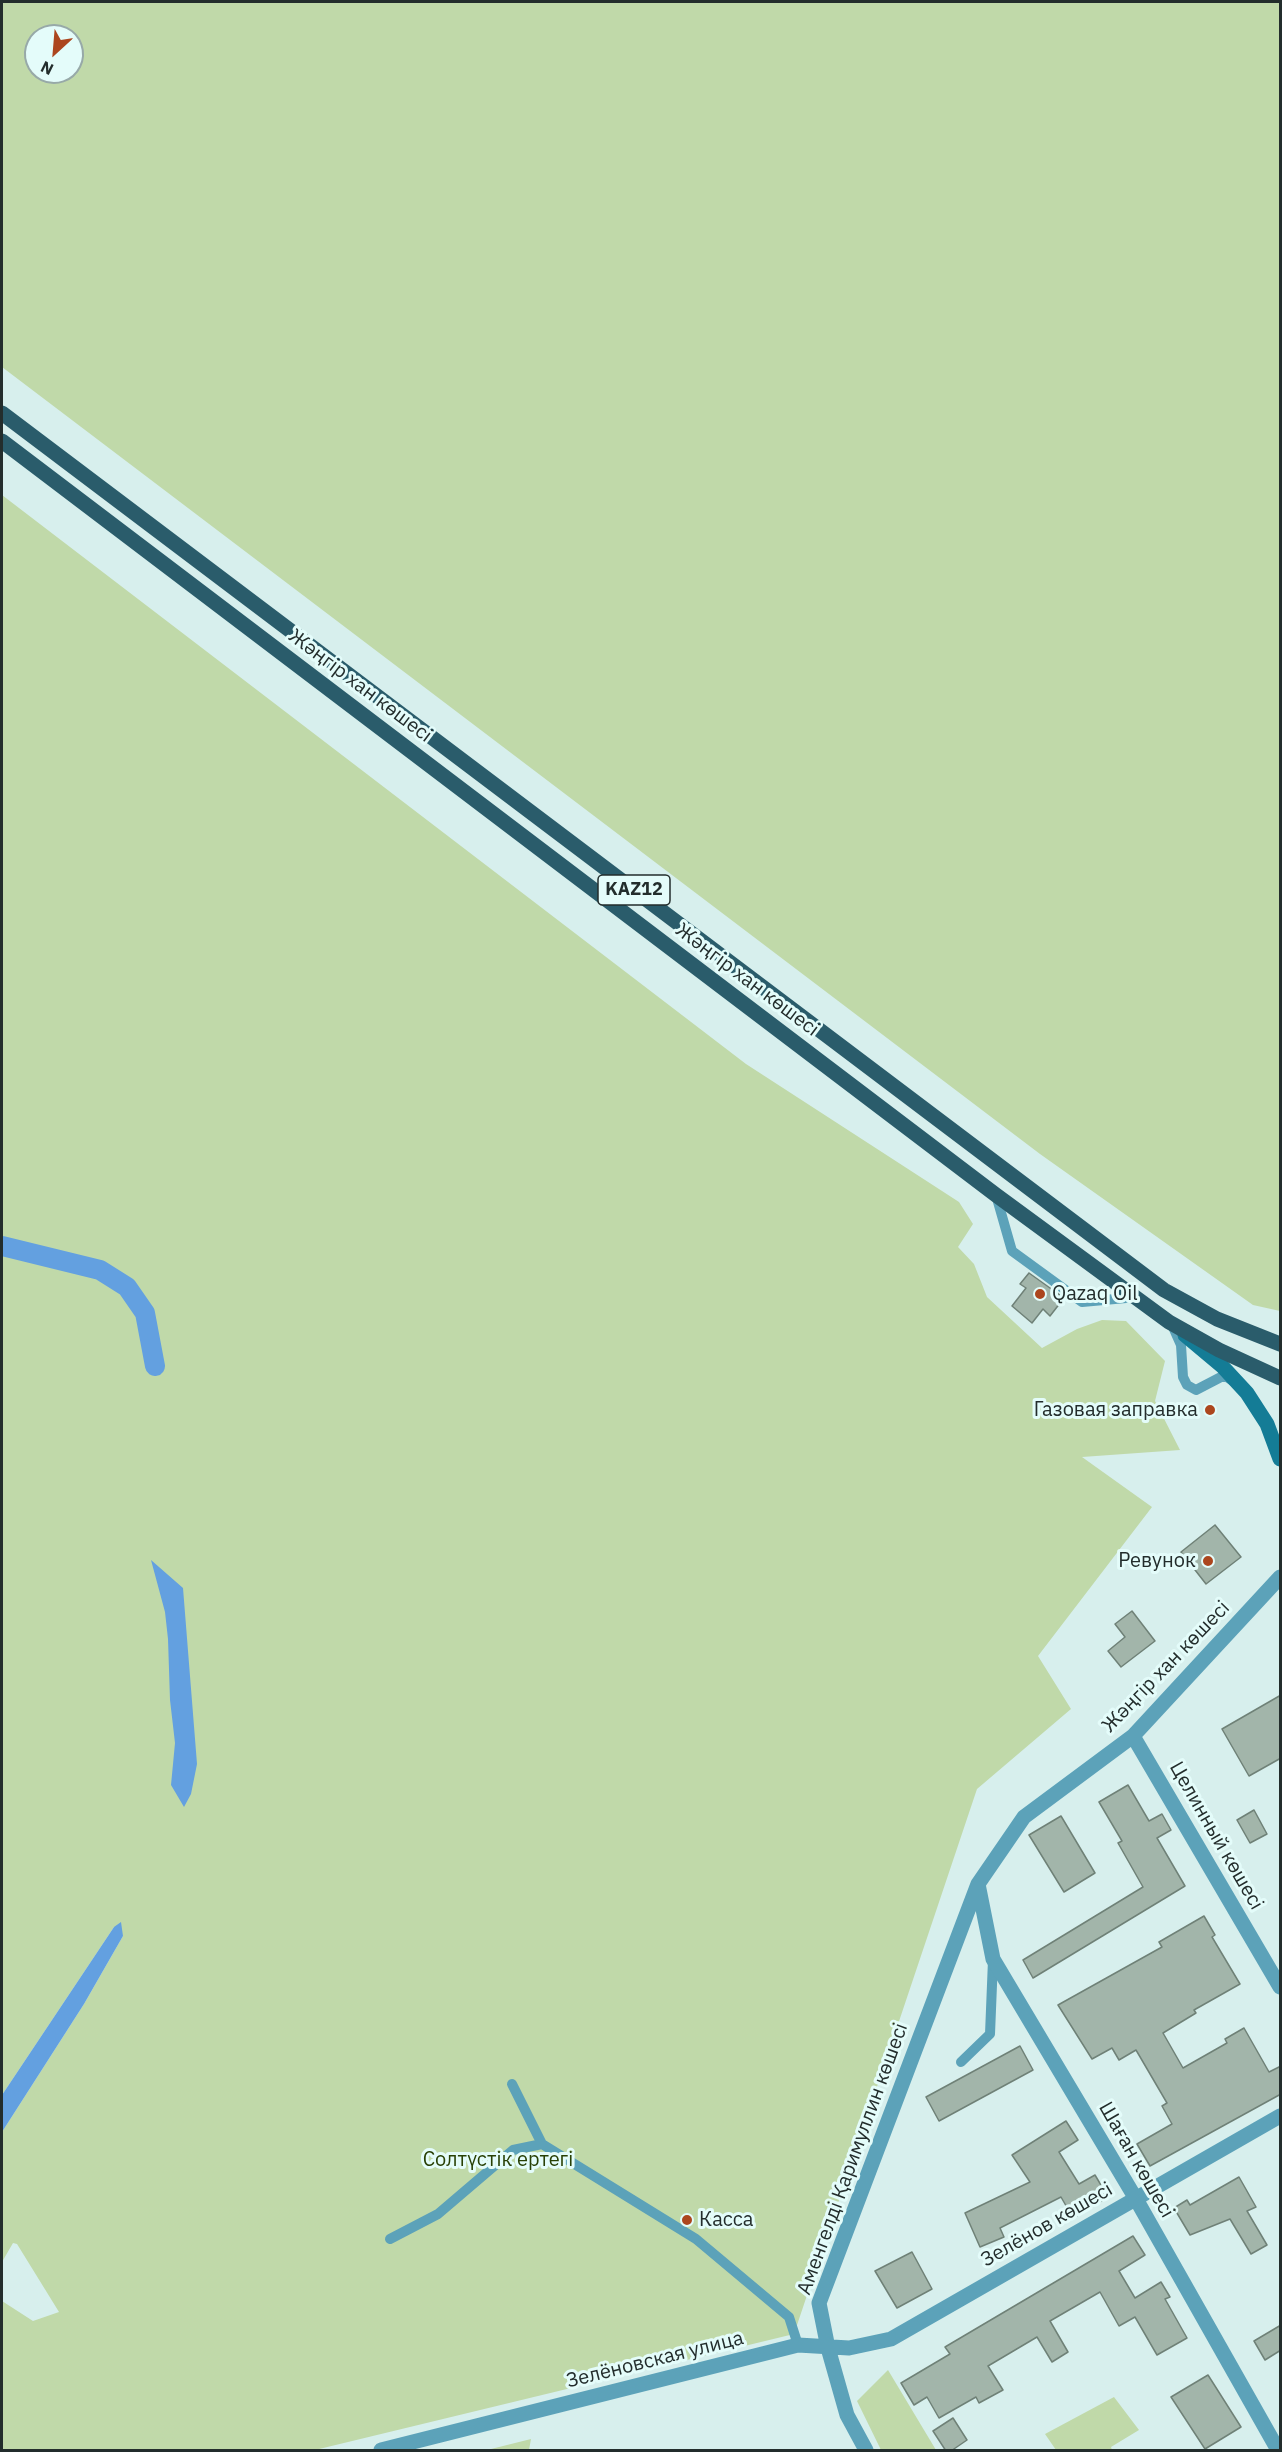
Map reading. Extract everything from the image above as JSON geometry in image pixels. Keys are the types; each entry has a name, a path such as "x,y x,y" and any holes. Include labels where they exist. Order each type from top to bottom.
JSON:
{"main road":[{"name":"Жәңгір хан көшесі","path":"2,413 1164,1290 1217,1319 1281,1344"},
{"name":"Жәңгір хан көшесі","path":"2,441 996,1195 1138,1297 1169,1322 1219,1350 1281,1378"},
{"path":"1169,1322 1222,1366 1239,1385 1267,1424 1281,1459"}],"street":[{"path":"1260,1337 1281,1339"},
{"name":"Жәңгір хан көшесі","path":"978,1884 1024,1817 1133,1736 1281,1577"},
{"name":"Целинный көшесі","path":"1133,1736 1281,1987"},
{"name":"Шаған көшесі","path":"978,1884 993,1959 1136,2199 1278,2451"},
{"name":"Аменгелді Қаримуллин көшесі","path":"866,2451 847,2415 828,2348 819,2303 978,1884"},
{"name":"Зелёнов көшесі","path":"828,2348 849,2348 891,2338 1281,2116"},
{"name":"Зелёновская улица","path":"381,2451 798,2345 828,2348"}],"lane":[{"path":"996,1195 1012,1251 1082,1302 1138,1297"},
{"path":"1169,1322 1177,1333 1181,1345 1183,1377 1187,1385 1200,1389 1215,1379 1223,1377 1239,1385"},
{"path":"961,2062 990,2034 993,1959"},
{"path":"512,2084 542,2144 696,2239 789,2317 798,2345"},
{"path":"390,2239 438,2214 513,2150 542,2144"}],"green space":[{"path":"2,2 1280,2 1280,1311 1253,1305 1040,1154 2,367"},
{"name":"Солтүстік ертегі","path":"2,495 746,1064 959,1202 973,1224 958,1247 974,1264 987,1297 1042,1348 1077,1329 1102,1320 1126,1321 1165,1361 1155,1401 1180,1450 1082,1457 1152,1507 1038,1656 1071,1709 977,1789 794,2334 315,2450 2,2450 2,2301 33,2321 59,2312 17,2244 13,2243 2,2262 2,2132 84,2004 123,1936 114,1927 2,2095"},
{"path":"888,2370 936,2450 881,2450 857,2401"},
{"path":"1114,2397 1139,2430 1111,2447 1112,2450 1056,2450 1045,2434"},
{"path":"531,2439 529,2450 487,2450"}],"water":[{"path":"151,1560 183,1588 197,1764 191,1794 184,1807 171,1785 175,1743 170,1700 168,1639 165,1612"},
{"path":"121,1922 123,1936 84,2004 2,2132 2,2095 114,1927"}],"building":[{"path":"1029,1273 1064,1298 1050,1316 1043,1309 1032,1323 1012,1306 1026,1288 1020,1284"},
{"path":"1215,1525 1241,1557 1206,1584 1181,1552"},
{"path":"1132,1611 1155,1641 1121,1667 1108,1651 1125,1637 1115,1624"},
{"path":"1281,1695 1281,1758 1249,1776 1222,1729"},
{"path":"1128,1785 1149,1821 1162,1814 1171,1830 1157,1838 1185,1886 1033,1978 1023,1960 1143,1887 1118,1843 1122,1841 1099,1802"},
{"path":"1254,1810 1267,1834 1250,1843 1237,1820"},
{"path":"1061,1816 1095,1873 1064,1892 1029,1835"},
{"path":"1204,1916 1215,1935 1212,1937 1240,1984 1194,2010 1196,2013 1163,2033 1183,2068 1227,2043 1225,2039 1244,2028 1269,2072 1281,2066 1281,2094 1150,2166 1137,2144 1172,2124 1162,2106 1167,2103 1136,2050 1119,2060 1112,2048 1092,2059 1058,2005 1162,1947 1159,1942"},
{"path":"1020,2046 1033,2070 939,2121 926,2097"},
{"path":"1066,2121 1078,2140 1059,2152 1079,2184 1095,2175 1108,2197 1073,2218 1061,2197 1000,2228 1004,2237 980,2247 965,2213 1030,2182 1012,2155"},
{"path":"1239,2177 1256,2207 1247,2211 1267,2245 1251,2254 1230,2219 1190,2235 1174,2208 1187,2200 1190,2205"},
{"path":"1133,2236 1145,2255 1119,2271 1135,2298 1161,2282 1170,2297 1165,2299 1187,2338 1157,2355 1135,2317 1119,2326 1100,2292 1050,2321 1068,2352 1052,2362 1037,2337 988,2366 1003,2390 979,2403 976,2397 939,2418 927,2397 914,2405 901,2383 950,2354 945,2347"},
{"path":"912,2252 932,2289 897,2308 875,2271"},
{"path":"1281,2325 1281,2350 1265,2360 1254,2341"},
{"path":"1208,2375 1241,2427 1205,2449 1171,2397"},
{"path":"953,2418 967,2440 951,2451 946,2451 933,2431"}],"waterway":[{"path":"2,1246 100,1270 127,1287 145,1313 155,1366"}],"place":[{"name":"Qazaq Oil","path":"1040,1294"},
{"name":"Газовая заправка","path":"1210,1410"},
{"name":"Ревунок","path":"1208,1561"},
{"name":"Касса","path":"687,2220"}]}
